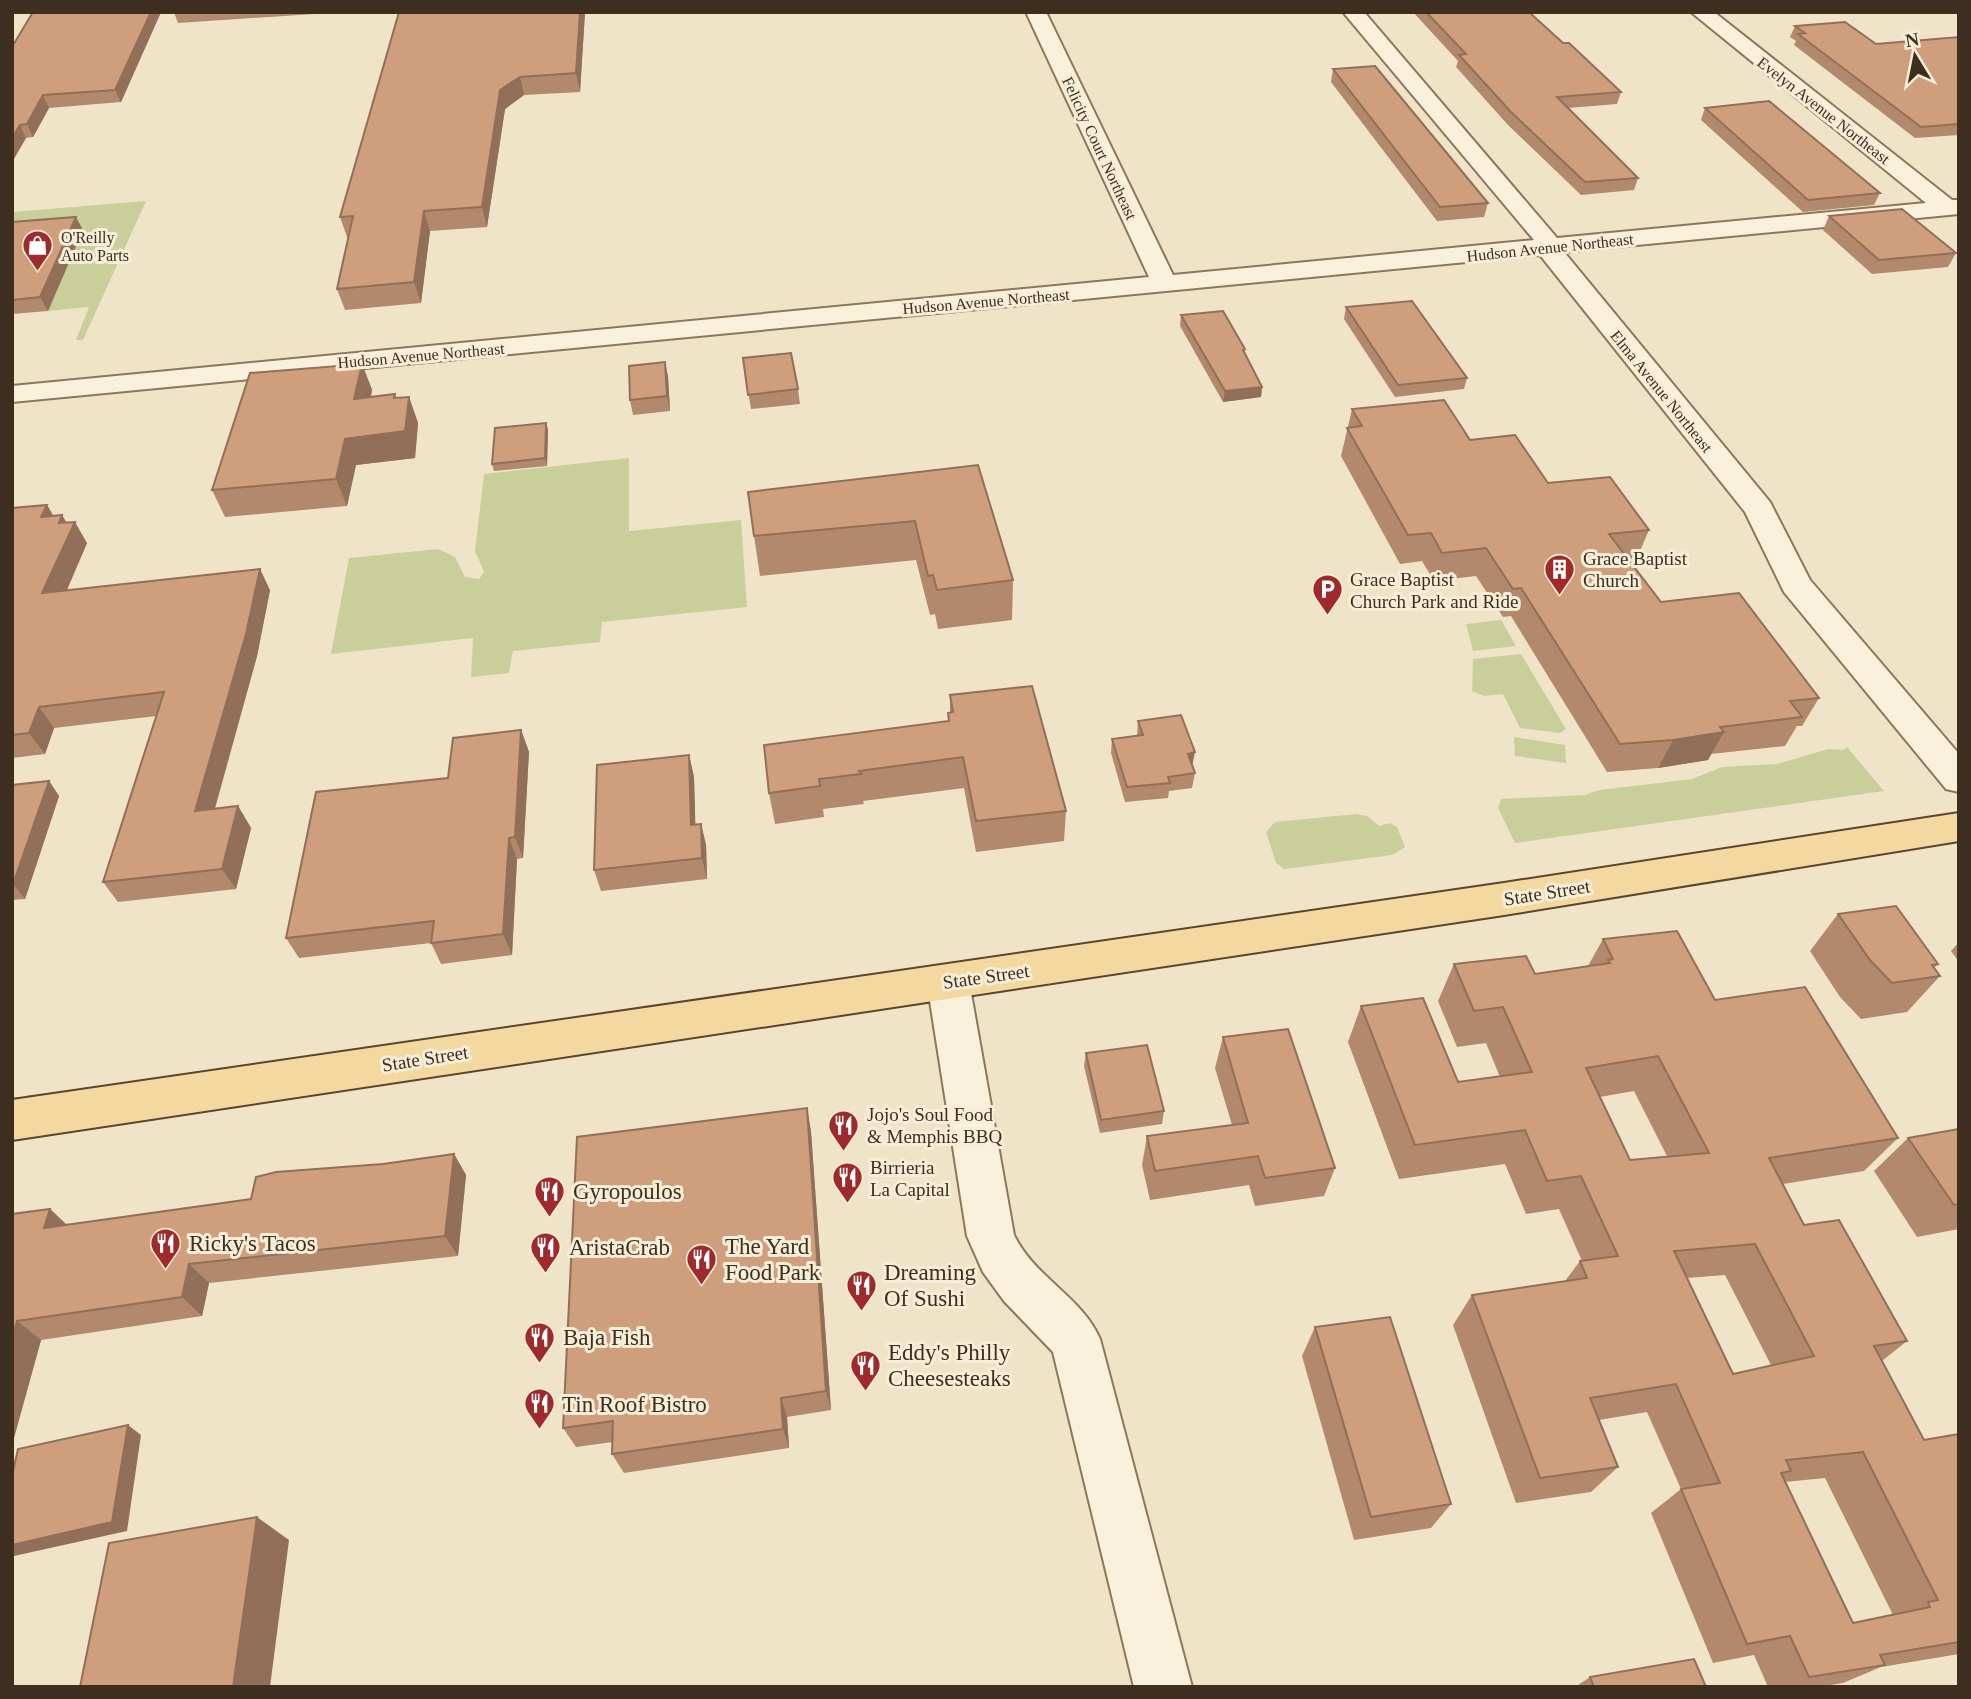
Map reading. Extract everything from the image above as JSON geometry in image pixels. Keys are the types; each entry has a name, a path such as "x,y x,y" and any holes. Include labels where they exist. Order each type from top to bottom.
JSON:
{"main road":[{"name":"State Street","path":"12,1120 948,982 1959,827"}],"street":[{"name":"Felicity Court Northeast","path":"1036,12 1165,284"},
{"name":"Elma Avenue Northeast","path":"1353,12 1544,236 1556,262 1759,509 1796,585 1959,779"},
{"name":"Evelyn Avenue Northeast","path":"1700,12 1953,207"},
{"name":"Hudson Avenue Northeast","path":"15,399 1953,207"},
{"path":"948,982 991,1236 1000,1256 1021,1285 1075,1339 1163,1687"}],"green space":[{"path":"146,201 83,340 76,340 89,307 48,311 83,230 12,236 12,212"},
{"path":"629,458 629,531 741,520 747,607 602,622 600,642 513,651 509,673 471,677 473,638 331,654 349,558 438,549 455,557 465,577 479,579 484,572 475,551 484,474"},
{"path":"1501,620 1516,646 1473,651 1466,624"},
{"path":"1521,654 1566,729 1560,733 1520,728 1503,694 1484,696 1472,691 1473,659"},
{"path":"1514,737 1565,745 1566,763 1515,756"},
{"path":"1847,747 1884,791 1515,843 1498,808 1501,799 1585,795 1599,790 1692,779 1722,767 1777,764 1828,749 1844,750"},
{"path":"1356,814 1367,816 1379,826 1390,823 1397,827 1405,847 1392,855 1284,869 1276,863 1266,832 1275,822"}],"building":[{"path":"33,12 151,12 115,90 43,95 27,124 20,125 12,138 12,47"},
{"path":"399,12 580,12 576,73 520,77 500,90 482,207 424,211 414,282 337,289 353,216 340,217"},
{"path":"1426,12 1529,12 1563,43 1569,43 1621,92 1557,97 1638,178 1585,182 1511,112 1459,55 1466,54"},
{"path":"1845,22 1876,44 1959,37 1959,124 1921,127 1798,34 1805,33 1795,26"},
{"path":"1375,66 1488,203 1440,207 1333,69"},
{"path":"1769,101 1880,193 1808,200 1705,108"},
{"path":"1902,209 1956,253 1879,260 1829,216"},
{"name":"O'Reilly Auto Parts","path":"76,217 40,297 12,300 12,222"},
{"path":"1412,301 1467,378 1398,385 1346,307"},
{"path":"1223,311 1245,349 1243,350 1262,387 1225,391 1181,315"},
{"path":"791,353 798,389 748,395 743,358"},
{"path":"665,362 667,396 630,400 629,366"},
{"path":"362,364 354,399 395,394 394,398 409,397 405,431 345,439 336,479 212,490 250,373"},
{"name":"Grace Baptist Church","path":"1444,400 1470,440 1515,435 1548,483 1610,477 1649,530 1609,534 1661,602 1739,593 1819,698 1790,701 1802,717 1720,727 1724,732 1673,740 1620,744 1521,588 1513,589 1486,548 1442,553 1431,533 1408,535 1347,428 1362,426 1352,409"},
{"path":"546,423 545,458 492,464 495,428"},
{"path":"978,465 1013,580 937,590 933,575 928,576 915,521 754,536 748,492"},
{"path":"47,505 41,517 62,515 59,523 75,522 42,593 260,569 246,634 195,811 238,806 222,869 103,882 164,692 39,707 29,733 12,735 12,508"},
{"path":"1032,686 1066,811 976,821 963,757 859,771 861,774 819,779 820,786 769,793 764,745 949,721 948,713 953,712 950,695"},
{"path":"1181,715 1195,752 1188,754 1195,773 1168,777 1170,783 1127,787 1112,739 1143,735 1138,721"},
{"path":"521,730 515,837 509,838 503,934 431,943 434,921 286,938 316,792 448,778 453,738"},
{"path":"689,755 691,825 701,824 702,858 594,870 597,765"},
{"path":"49,781 13,884 12,884 12,785"},
{"path":"1896,906 1938,964 1932,965 1940,976 1892,983 1870,960 1838,914"},
{"path":"1677,931 1715,1000 1805,987 1898,1138 1769,1158 1804,1225 1839,1220 1907,1341 1874,1346 1924,1440 1959,1434 1959,1642 1880,1655 1885,1665 1809,1677 1790,1636 1747,1644 1681,1489 1720,1483 1676,1384 1590,1398 1618,1467 1540,1478 1472,1295 1587,1278 1580,1261 1618,1256 1581,1176 1547,1181 1525,1130 1415,1145 1361,1006 1423,998 1458,1082 1532,1072 1503,1007 1474,1011 1454,964 1526,956 1535,974 1610,963 1608,960 1613,959 1603,939","holes":["1658,1056 1709,1153 1630,1160 1586,1068","1755,1244 1814,1356 1733,1374 1674,1251","1863,1452 1938,1600 1928,1602 1930,1607 1853,1623 1781,1473 1791,1471 1786,1460"]},
{"path":"1288,1029 1335,1168 1265,1178 1258,1156 1155,1171 1147,1136 1248,1123 1223,1037"},
{"path":"1147,1045 1164,1111 1101,1120 1086,1053"},
{"name":"The Yard Food Park","path":"807,1108 826,1391 781,1398 783,1429 612,1454 613,1421 563,1428 577,1137"},
{"path":"1959,1129 1959,1204 1954,1205 1908,1138"},
{"path":"454,1154 445,1236 189,1264 182,1297 17,1321 12,1338 12,1214 50,1209 44,1228 251,1199 256,1177 276,1172 383,1164"},
{"path":"1390,1317 1451,1504 1371,1517 1315,1327"},
{"path":"128,1425 112,1522 12,1545 12,1476 18,1449"},
{"path":"257,1517 233,1687 80,1687 109,1543"},
{"path":"1694,1659 1706,1687 1594,1687 1590,1677"}],"place":[{"name":"O'Reilly Auto Parts","path":"38,273"},
{"name":"Grace Baptist Church","path":"1560,596"},
{"name":"Grace Baptist Church Park and Ride","path":"1327,617"},
{"name":"Jojo's Soul Food & Memphis BBQ","path":"844,1152"},
{"name":"Birrieria La Capital","path":"847,1205"},
{"name":"Gyropoulos","path":"550,1218"},
{"name":"Ricky's Tacos","path":"166,1270"},
{"name":"AristaCrab","path":"546,1274"},
{"name":"The Yard Food Park","path":"702,1286"},
{"name":"Dreaming Of Sushi","path":"861,1312"},
{"name":"Baja Fish","path":"540,1364"},
{"name":"Eddy's Philly Cheesesteaks","path":"865,1392"},
{"name":"Tin Roof Bistro","path":"539,1431"}]}
